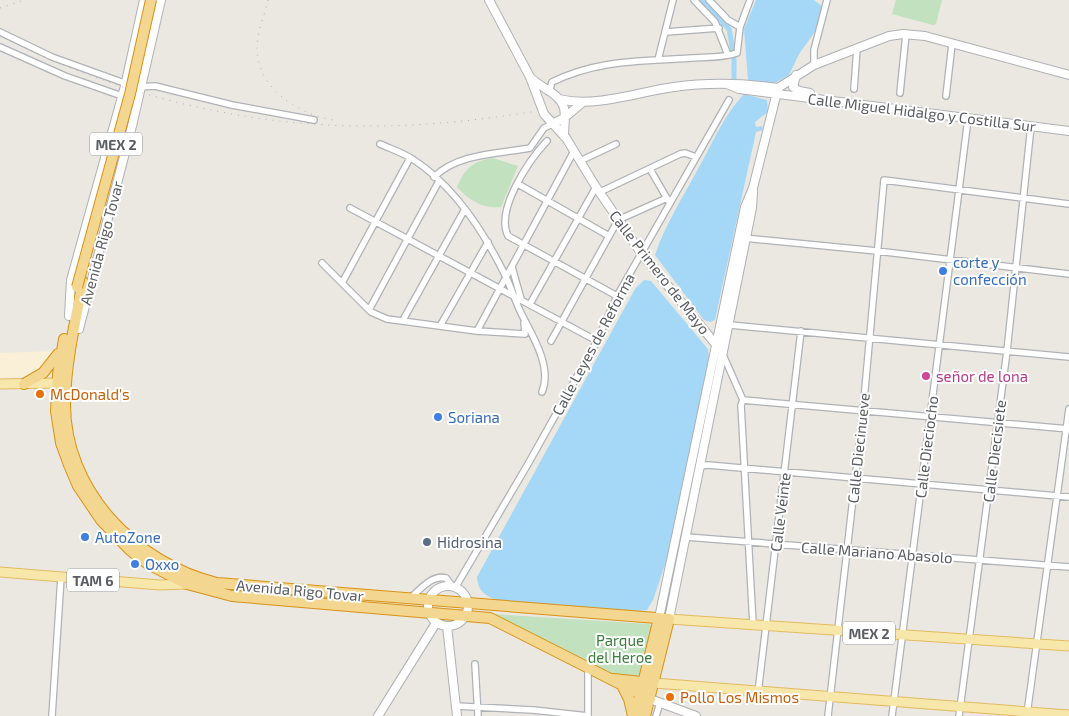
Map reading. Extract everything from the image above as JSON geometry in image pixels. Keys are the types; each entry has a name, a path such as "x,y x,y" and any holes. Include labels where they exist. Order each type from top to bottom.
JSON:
{"highway":[{"name":"Avenida Rigo Tovar","path":"151,0 130,94 80,284 68,346 65,403 72,450 85,481 104,510 135,544 173,568 206,580 407,598 429,606"},
{"name":"Avenida Rigo Tovar","path":"157,0 135,96 69,316 62,346 57,383 56,411 61,443 74,476 88,502 105,525 130,550 158,570 187,584 232,596 346,605 429,606 467,610 664,619"},
{"path":"24,384 35,380 51,366 62,346"},
{"path":"57,383 65,403"},
{"path":"301,601 302,590"},
{"path":"346,605 359,600 396,604 402,603 407,598"},
{"name":"Avenida Rigo Tovar","path":"467,610 495,619 588,668"},
{"path":"645,716 650,699 650,683 664,619"},
{"name":"MEX 2","path":"588,668 608,678 650,683"},
{"path":"608,678 650,699"},
{"path":"622,686 629,699 634,716"},
{"path":"634,716 650,699"}],"main road":[{"name":"Avenida Rigo Tovar","path":"69,316 71,280 122,96 144,0"},
{"name":"Avenida Rigo Tovar","path":"68,369 132,126 161,0"},
{"name":"Calle Primero de Mayo","path":"489,0 530,77 539,102 552,124 564,136 641,253 724,357"},
{"path":"664,619 686,538 724,357 743,238 745,207 753,188 777,91 814,65 890,36 906,34 952,44 1069,75"},
{"path":"129,64 130,72 137,76 142,75 146,67"},
{"path":"796,76 792,84 796,89 832,101"},
{"name":"Calle Primero de Mayo","path":"530,77 537,85 559,99"},
{"name":"Calle Miguel Hidalgo y Costilla Sur","path":"582,103 681,86 742,83 832,101 968,120 1069,131"},
{"path":"539,102 548,92"},
{"path":"559,99 582,103"},
{"path":"559,99 565,110 564,136"},
{"path":"552,124 564,118 582,103"},
{"path":"117,114 125,112 131,116 132,126"},
{"path":"664,619 719,330 743,238"},
{"path":"708,335 719,330"},
{"path":"0,384 57,383"},
{"name":"TAM 6","path":"0,572 160,585 187,584"},
{"path":"439,588 454,588 465,596 467,610 458,623 447,626 436,623 429,606 439,588"},
{"name":"MEX 2","path":"664,619 1069,646"},
{"path":"378,716 436,623"},
{"path":"447,626 457,716"},
{"name":"MEX 2","path":"650,683 758,693 893,702 959,711 1069,715"},
{"path":"650,699 696,716"}],"street":[{"path":"658,60 673,0"},
{"path":"694,0 719,28 728,56"},
{"path":"709,0 728,20 740,27"},
{"path":"548,92 552,82 568,74 624,61 728,56 737,53 740,27 750,0"},
{"path":"814,65 814,50 828,0"},
{"path":"666,32 719,28"},
{"path":"0,32 52,57 125,84 141,87 155,86 232,105 314,120"},
{"path":"900,92 906,34"},
{"path":"946,96 952,44"},
{"path":"0,47 65,76 122,96"},
{"path":"854,89 857,48"},
{"name":"Calle Leyes de Reforma","path":"454,588 597,341 618,296 668,201 729,100"},
{"name":"Calle Dieciocho","path":"892,716 968,120"},
{"path":"369,310 407,239 436,179 443,169 472,158 530,148 544,128 552,124"},
{"name":"Calle Diecisiete","path":"959,711 1008,351 1031,126"},
{"path":"547,141 533,156 506,212 504,229 508,236 618,296"},
{"path":"380,144 410,158 436,179 465,209 488,242 524,320 533,335 542,360 545,386 542,392"},
{"path":"580,161 616,144"},
{"path":"530,148 533,156"},
{"path":"477,331 574,151"},
{"path":"530,304 555,262 578,217 598,190 680,154 685,153 696,157"},
{"path":"342,283 410,158"},
{"path":"551,340 618,220 668,201 650,168"},
{"name":"Calle Diecinueve","path":"828,716 863,410 884,180 958,190"},
{"path":"520,185 609,236"},
{"path":"958,190 1069,204"},
{"path":"350,208 597,341"},
{"path":"403,320 465,209"},
{"path":"743,238 877,251 1069,274"},
{"path":"440,326 488,242"},
{"path":"322,263 369,310 386,318 477,331 525,334 524,320"},
{"path":"512,267 520,299"},
{"path":"730,324 1069,356"},
{"name":"Calle Veinte","path":"758,693 786,472 801,331"},
{"path":"724,357 743,400 741,405 747,542 753,625"},
{"path":"743,400 1068,429"},
{"path":"1027,714 1046,565 1068,429 1069,410"},
{"path":"701,466 744,468 1069,497"},
{"name":"Calle Mariano Abasolo","path":"686,538 1069,566"},
{"path":"52,716 61,577"},
{"path":"407,598 439,577 446,578 454,588"},
{"path":"475,664 478,716"},
{"path":"456,706 477,706 588,716 588,668"},
{"path":"650,699 656,716"}],"shaded area":[{"path":"53,351 48,363 31,376 0,378 0,353"}],"green space":[{"path":"896,0 942,0 936,24 933,25 892,14"},
{"path":"493,158 518,166 501,207 488,207 477,203 457,187 463,175 470,167 480,161"},
{"name":"Parque del Heroe","path":"493,614 649,624 653,626 639,677 610,674"}],"water":[{"path":"756,0 814,0 823,7 817,29 799,54 789,75 773,84 748,80 744,29"},
{"path":"744,94 767,100 768,112 755,122 756,127 762,126 763,130 756,132 715,320 710,322 704,320 655,255 669,222 719,130 730,111"},
{"path":"644,280 651,281 708,349 709,359 669,553 653,600 647,610 640,611 499,601 490,597 481,590 477,577 635,289"}],"waterway":[{"path":"702,0 729,29 733,51"},
{"path":"734,59 734,80"}],"railway":[{"path":"0,8 24,0"},
{"path":"268,0 257,45 258,60 263,74 271,86 293,105 319,117 333,120"},
{"path":"0,35 43,56 133,90 180,103 275,120 323,125 392,126 454,122 537,111"}],"place":[{"name":"corte y confección","path":"943,271"},
{"name":"señor de lona","path":"926,376"},
{"name":"McDonald's","path":"40,394"},
{"name":"Soriana","path":"438,417"},
{"name":"AutoZone","path":"85,537"},
{"name":"Hidrosina","path":"427,542"},
{"name":"Oxxo","path":"135,564"},
{"name":"Pollo Los Mismos","path":"670,697"}]}
